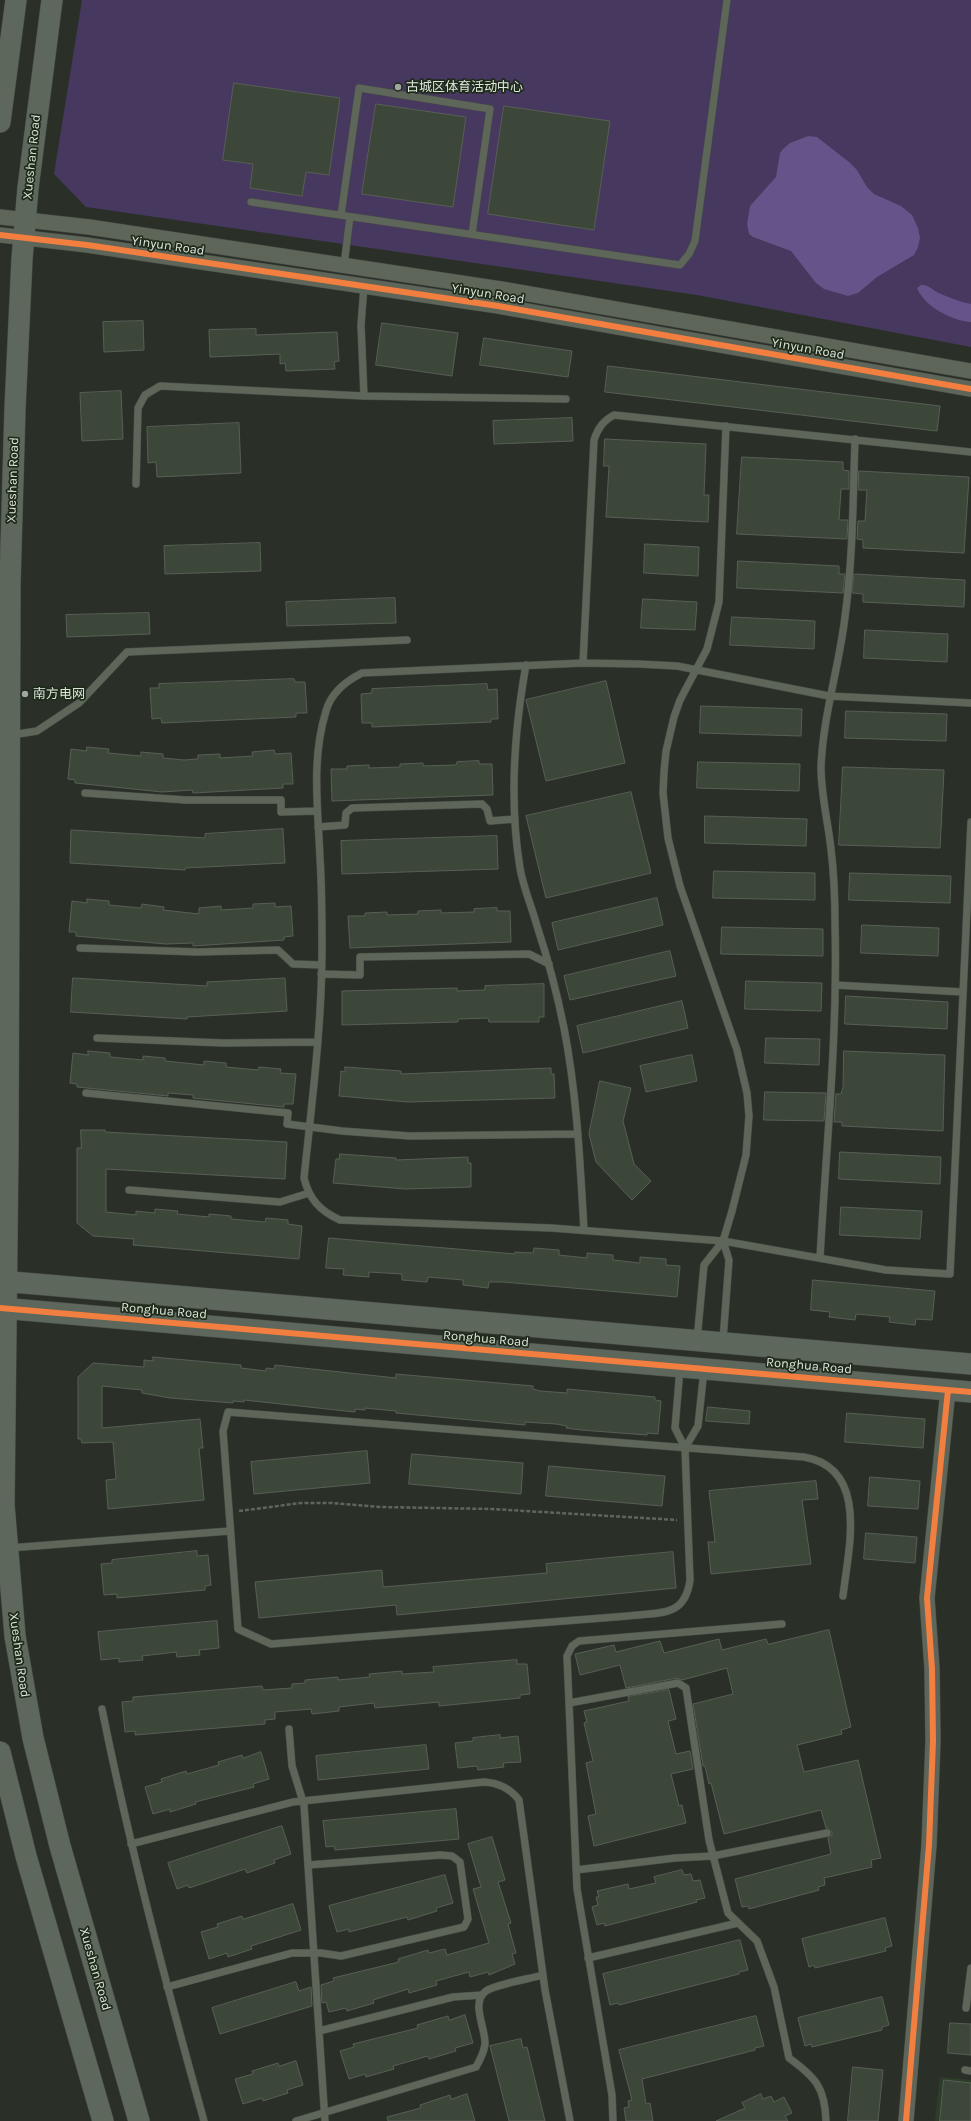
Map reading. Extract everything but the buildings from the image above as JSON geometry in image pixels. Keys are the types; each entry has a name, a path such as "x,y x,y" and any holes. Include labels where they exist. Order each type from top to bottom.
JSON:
{"main road":[{"path":"0,122 16,0"},
{"name":"Xueshan Road","path":"52,0 36,116 25,229 17,333 13,459 3,1281 3,1462 6,1548 22,1680 47,1797 139,2121"},
{"name":"Ronghua Road","path":"3,1281 971,1364"},
{"name":"Ronghua Road","path":"3,1308 971,1392"},
{"path":"0,1752 26,1856 104,2121"}],"street":[{"name":"Yinyun Road","path":"0,218 25,229 87,245 498,306 971,389"},
{"name":"Yinyun Road","path":"0,235 25,229 89,227 501,288 971,371"},
{"path":"906,2121 929,1845 933,1741 932,1669 927,1598 948,1390"}],"lane":[{"path":"251,202 680,265 689,254 695,241 726,0"},
{"path":"341,215 359,88 490,109 472,234"},
{"path":"344,265 350,217"},
{"path":"364,286 361,325 364,396"},
{"path":"136,484 138,408 146,395 160,386 364,396 566,399"},
{"path":"583,663 594,440 597,431 607,418 614,415 971,452"},
{"path":"697,1340 704,1265 723,1241 746,1155 749,1116 747,1094 737,1050 680,886 668,838 664,793 664,772 670,734 680,700 707,649 719,602 726,426"},
{"path":"820,1258 835,1027 834,880 822,794 823,743 829,696 841,648 850,574 855,439"},
{"path":"10,736 37,731 79,703 127,652 407,640"},
{"path":"971,703 829,696 677,666 583,663 362,673 352,678 336,692 326,709 319,744 315,790 321,904 321,974 318,1042 304,1178 309,1193 320,1209 340,1220 445,1223 584,1230 723,1241 886,1270 950,1274 971,822"},
{"path":"526,666 516,731 514,763 515,819 520,869 549,964 571,1068 578,1134 584,1230"},
{"path":"85,793 186,800 281,800 281,812 317,811"},
{"path":"318,826 345,825 346,814 352,808 482,804 487,809 490,821 515,819"},
{"path":"80,948 198,952 278,950 293,964 321,965"},
{"path":"321,974 360,975 360,958 529,954 549,964"},
{"path":"835,985 963,992"},
{"path":"97,1038 224,1043 318,1042"},
{"path":"86,1093 288,1113 287,1124 410,1136 578,1134"},
{"path":"129,1190 280,1202 309,1193"},
{"path":"722,1342 729,1260 723,1241"},
{"path":"680,1366 675,1428 685,1448 689,1588 683,1601 672,1611 628,1616 271,1644 238,1629 223,1432 228,1412 685,1448 804,1457 820,1461 834,1471 843,1484 850,1512 843,1596"},
{"path":"685,1448 698,1426 704,1368"},
{"path":"6,1548 230,1531"},
{"path":"613,2121 612,2096 588,1958 576,1870 567,1656 572,1646 579,1641 782,1624"},
{"path":"569,1703 678,1683 686,1688 709,1840 728,1913 757,1941 774,1987 789,2058 811,2074 820,2088 825,2104 826,2121"},
{"path":"102,1709 131,1844 167,1987 204,2121"},
{"path":"289,1728 292,1766 302,1801 308,1865 325,2121"},
{"path":"131,1844 302,1801 484,1782 493,1783 509,1790 519,1800 543,1975 570,2121"},
{"path":"576,1870 675,1858 713,1856 827,1833"},
{"path":"167,1987 292,1953 314,1953 341,1956 464,1927 468,1919 468,1910 460,1862 452,1856 440,1855 308,1865"},
{"path":"588,1958 738,1923"},
{"path":"966,2008 971,1968"},
{"path":"296,2121 476,2067 482,2056 485,2044 478,2003 482,1995 490,1989 543,1975"},
{"path":"319,2031 453,1998 482,1995"}],"path":[{"path":"229,1513 301,1503 332,1503 380,1507 492,1509 614,1518 688,1521"}],"shaded area":[{"name":"古城区体育活动中心","path":"82,0 971,0 971,347 697,295 86,207 54,174"},
{"path":"808,136 817,137 849,162 857,170 867,187 874,194 901,206 912,215 918,228 920,238 914,255 877,277 858,293 848,296 824,289 816,283 791,251 753,237 749,234 747,224 750,206 776,177 780,153 790,143"},
{"path":"921,285 929,287 938,293 971,304 971,322 947,316 932,306 921,295 917,288"},
{"path":"940,2077 971,2080 971,2121 935,2121"}],"cycle path":[{"path":"0,235 87,245 498,306 971,389"},
{"path":"0,1308 971,1392"},
{"path":"906,2121 929,1845 933,1741 932,1669 927,1598 948,1390"}],"place":[{"name":"古城区体育活动中心","path":"398,87"},
{"name":"南方电网","path":"25,694"}]}
